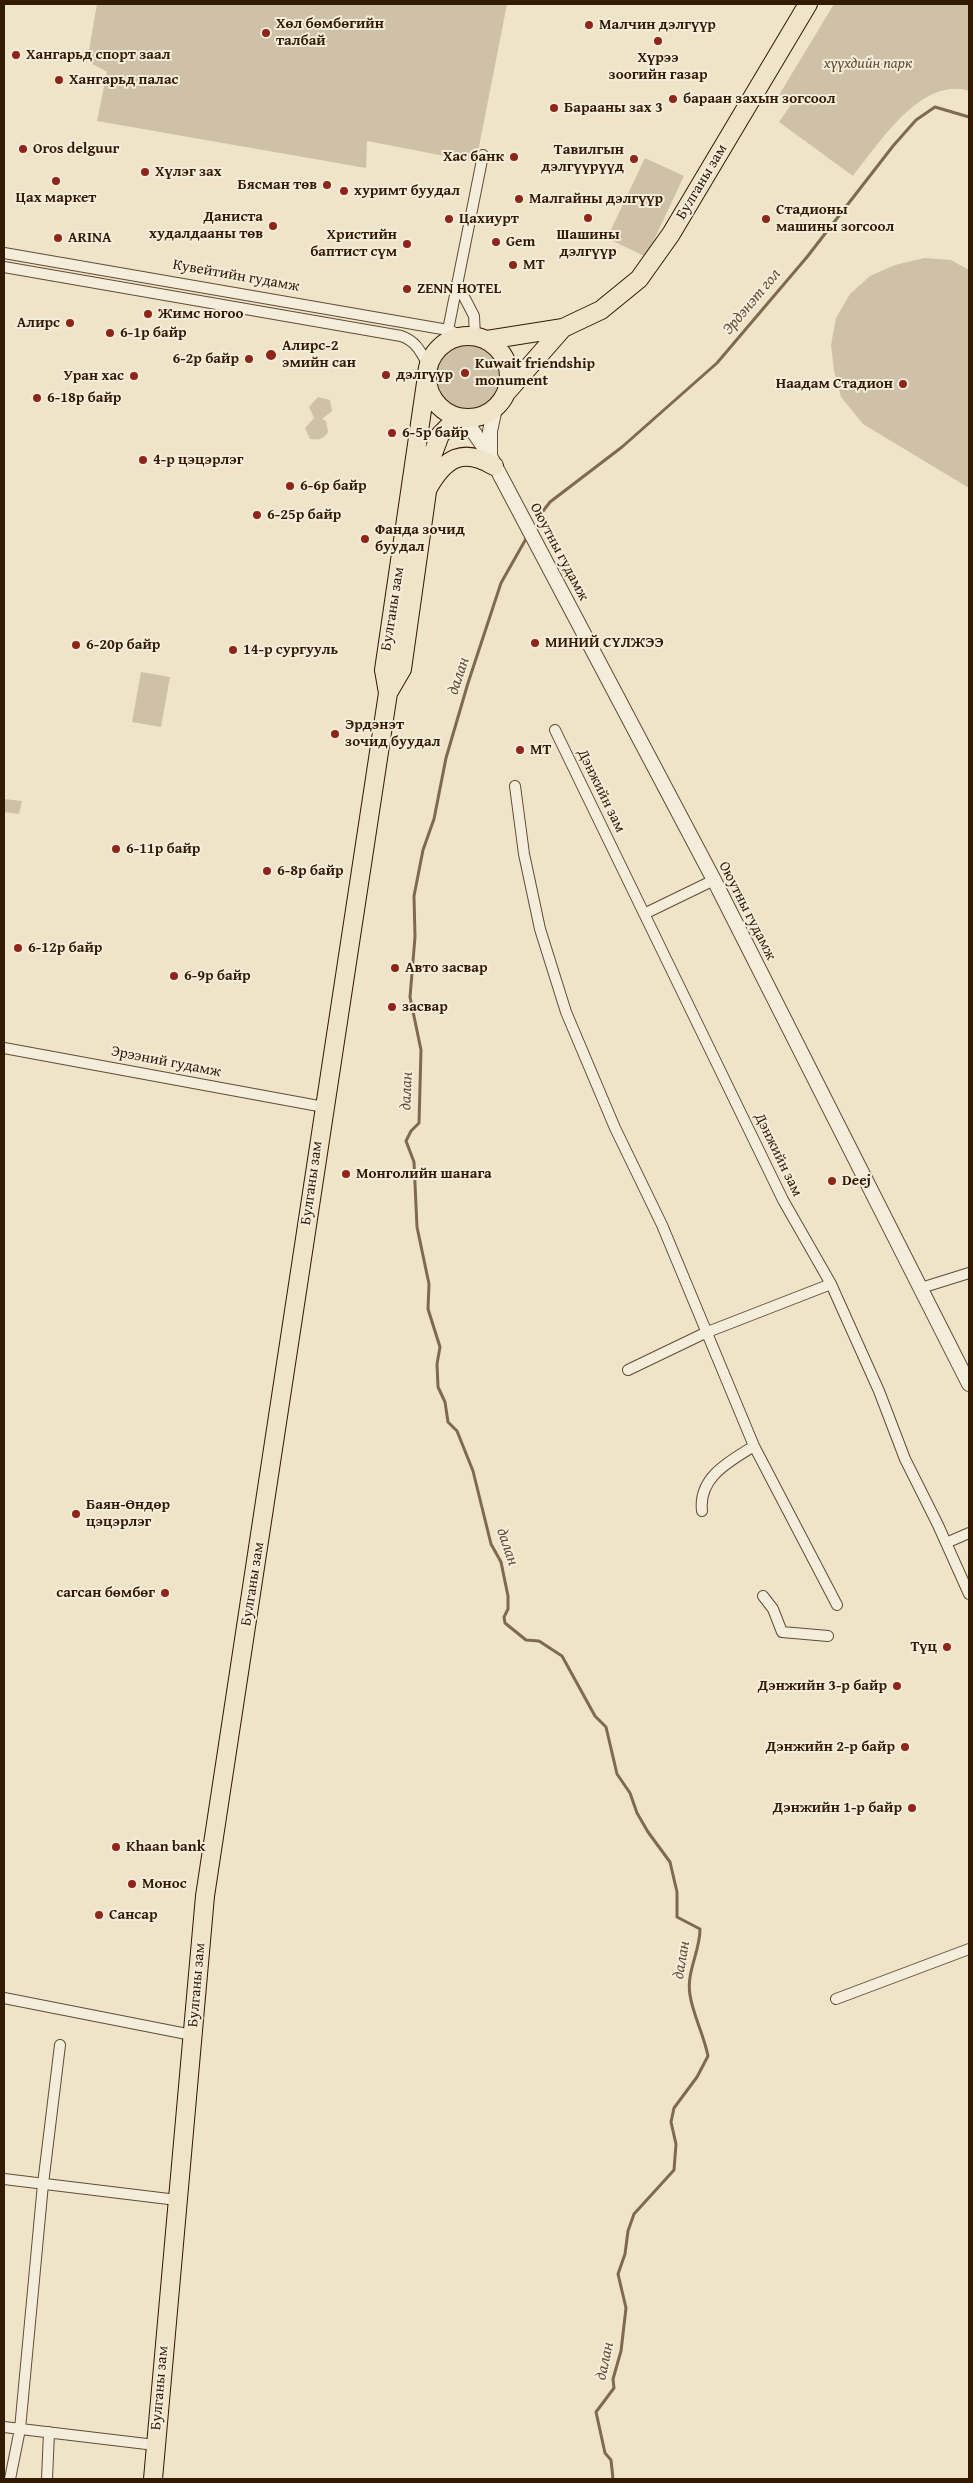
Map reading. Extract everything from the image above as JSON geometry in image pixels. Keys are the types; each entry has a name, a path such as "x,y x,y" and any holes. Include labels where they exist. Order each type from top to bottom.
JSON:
{"highway":[{"name":"Булганы зам","path":"468,335 563,328 601,310 639,279 671,234 808,4"},
{"name":"Булганы зам","path":"506,393 563,328"},
{"path":"468,335 502,353 506,362 509,383 506,393 495,408 486,414 461,417 439,406 430,392 428,370 434,354 442,345 468,335"},
{"name":"Булганы зам","path":"153,2479 205,1896 388,693 384,670 428,370"},
{"name":"Булганы зам","path":"388,693 402,669 426,493 435,445 440,435 461,417"},
{"path":"426,493 438,473 459,456 492,461"}],"street":[{"path":"468,335 458,286 482,155"},
{"name":"Кувейтийн гудамж","path":"4,253 468,335"},
{"name":"Кувейтийн гудамж","path":"4,267 401,336 410,339 418,347 428,370"},
{"path":"458,286 474,316 468,335"},
{"path":"492,461 490,432 495,408"},
{"name":"Оюутны гудамж","path":"461,417 492,461 714,880 969,1384"},
{"name":"Дэнжийн зам","path":"555,730 783,1200 831,1284 879,1391 904,1459 969,1594"},
{"path":"515,786 524,854 540,929 566,1012 615,1128 662,1224 705,1333 754,1446 838,1605"},
{"path":"644,914 714,880"},
{"name":"Эрээний гудамж","path":"4,1048 324,1107"},
{"path":"921,1288 969,1273"},
{"path":"628,1370 705,1333 831,1284"},
{"path":"702,1511 701,1504 709,1482 719,1468 754,1446"},
{"path":"946,1543 969,1532"},
{"path":"764,1596 773,1610 782,1632 828,1636"},
{"path":"836,2000 969,1949"},
{"path":"4,1998 192,2035"},
{"path":"10,2479 20,2429 43,2184 60,2045"},
{"path":"4,2178 177,2200"},
{"path":"4,2426 155,2445"},
{"path":"47,2479 50,2432"}],"green space":[{"path":"97,4 507,4 476,162 367,141 366,168 97,121 107,72 87,61"},
{"name":"хүүхдийн парк","path":"834,4 969,4 969,91 951,89 934,93 918,103 888,131 853,176 779,122 792,103 779,95"},
{"path":"645,158 684,176 646,257 607,238"},
{"name":"Наадам Стадион","path":"924,258 951,260 969,270 969,488 863,424 841,397 834,371 831,345 836,318 850,294 870,276 895,265"},
{"path":"469,345 481,348 492,355 499,366 502,378 499,390 492,401 481,408 469,411 457,408 446,401 439,390 436,378 439,366 446,355 457,348"},
{"path":"318,397 330,400 332,411 322,419 326,421 328,432 321,438 310,439 305,428 314,418 309,407"},
{"path":"141,672 170,677 161,727 132,722"},
{"path":"4,799 22,801 19,814 4,812"}],"waterway":[{"name":"Эрдэнэт гол","path":"540,515 550,502 622,447 717,363 807,257 893,146 916,120 935,107 969,117"},
{"name":"далан","path":"527,537 501,583 446,758 434,819 423,850 414,896 415,937 410,997 421,1050 419,1123 411,1131 406,1141 414,1162 417,1227 429,1284 428,1309 440,1347 437,1364 438,1387 445,1402 448,1422 457,1431 473,1471 491,1544 501,1562 508,1596 508,1609 504,1617 505,1623 526,1640 539,1641 562,1656 595,1716 606,1727 617,1774 630,1793 637,1813 670,1862 677,1892 677,1917 700,1929 689,1987 691,2003 708,2056 697,2077 674,2108 671,2122 676,2144 674,2170 634,2214 628,2231 625,2254 618,2274 626,2308 621,2351 613,2379 614,2388 596,2412 605,2453 611,2460 613,2479"}],"place":[{"name":"Малчин дэлгүүр","path":"589,25"},
{"name":"Хөл бөмбөгийн талбай","path":"266,33"},
{"name":"Хүрээ зоогийн газар","path":"658,41"},
{"name":"Хангарьд спорт заал","path":"16,55"},
{"name":"Хангарьд палас","path":"59,80"},
{"name":"бараан захын зогсоол","path":"673,99"},
{"name":"Барааны зах 3","path":"554,108"},
{"name":"Oros delguur","path":"23,149"},
{"name":"Хас банк","path":"514,157"},
{"name":"Тавилгын дэлгүүрүүд","path":"634,159"},
{"name":"Хүлэг зах","path":"145,172"},
{"name":"Цах маркет","path":"56,181"},
{"name":"Бясман төв","path":"327,185"},
{"name":"хуримт буудал","path":"344,191"},
{"name":"Малгайны дэлгүүр","path":"519,199"},
{"name":"Шашины дэлгүүр","path":"588,218"},
{"name":"Цахиурт","path":"449,219"},
{"name":"Стадионы машины зогсоол","path":"766,219"},
{"name":"Даниста худалдааны төв","path":"273,226"},
{"name":"ARINA","path":"58,238"},
{"name":"Gem","path":"496,242"},
{"name":"Христийн баптист сүм","path":"407,244"},
{"name":"MT","path":"513,265"},
{"name":"ZENN HOTEL","path":"407,289"},
{"name":"Жимс ногоо","path":"148,314"},
{"name":"Алирс","path":"70,323"},
{"name":"6-1р байр","path":"110,333"},
{"name":"Aлирс-2 эмийн сан","path":"271,355"},
{"name":"6-2р байр","path":"249,359"},
{"name":"Kuwait friendship monument","path":"465,373"},
{"name":"дэлгүүр","path":"386,375"},
{"name":"Уран хас","path":"134,376"},
{"name":"Наадам Стадион","path":"903,384"},
{"name":"6-18р байр","path":"37,398"},
{"name":"6-5р байр","path":"392,433"},
{"name":"4-р цэцэрлэг","path":"143,460"},
{"name":"6-6р байр","path":"290,486"},
{"name":"6-25р байр","path":"257,515"},
{"name":"Фанда зочид буудал","path":"365,539"},
{"name":"МИНИЙ СҮЛЖЭЭ","path":"535,643"},
{"name":"6-20р байр","path":"76,645"},
{"name":"14-р сургууль","path":"233,650"},
{"name":"Эрдэнэт зочид буудал","path":"335,734"},
{"name":"МТ","path":"520,750"},
{"name":"6-11р байр","path":"116,849"},
{"name":"6-8р байр","path":"267,871"},
{"name":"6-12р байр","path":"18,948"},
{"name":"Авто засвар","path":"395,968"},
{"name":"6-9р байр","path":"174,976"},
{"name":"засвар","path":"392,1007"},
{"name":"Монголийн шанага","path":"346,1174"},
{"name":"Deej","path":"832,1181"},
{"name":"Баян-Өндөр цэцэрлэг","path":"76,1514"},
{"name":"сагсан бөмбөг","path":"165,1593"},
{"name":"Түц","path":"947,1647"},
{"name":"Дэнжийн 3-р байр","path":"897,1686"},
{"name":"Дэнжийн 2-р байр","path":"905,1747"},
{"name":"Дэнжийн 1-р байр","path":"912,1808"},
{"name":"Khaan bank","path":"116,1847"},
{"name":"Монос","path":"132,1884"},
{"name":"Сансар","path":"99,1915"}]}
